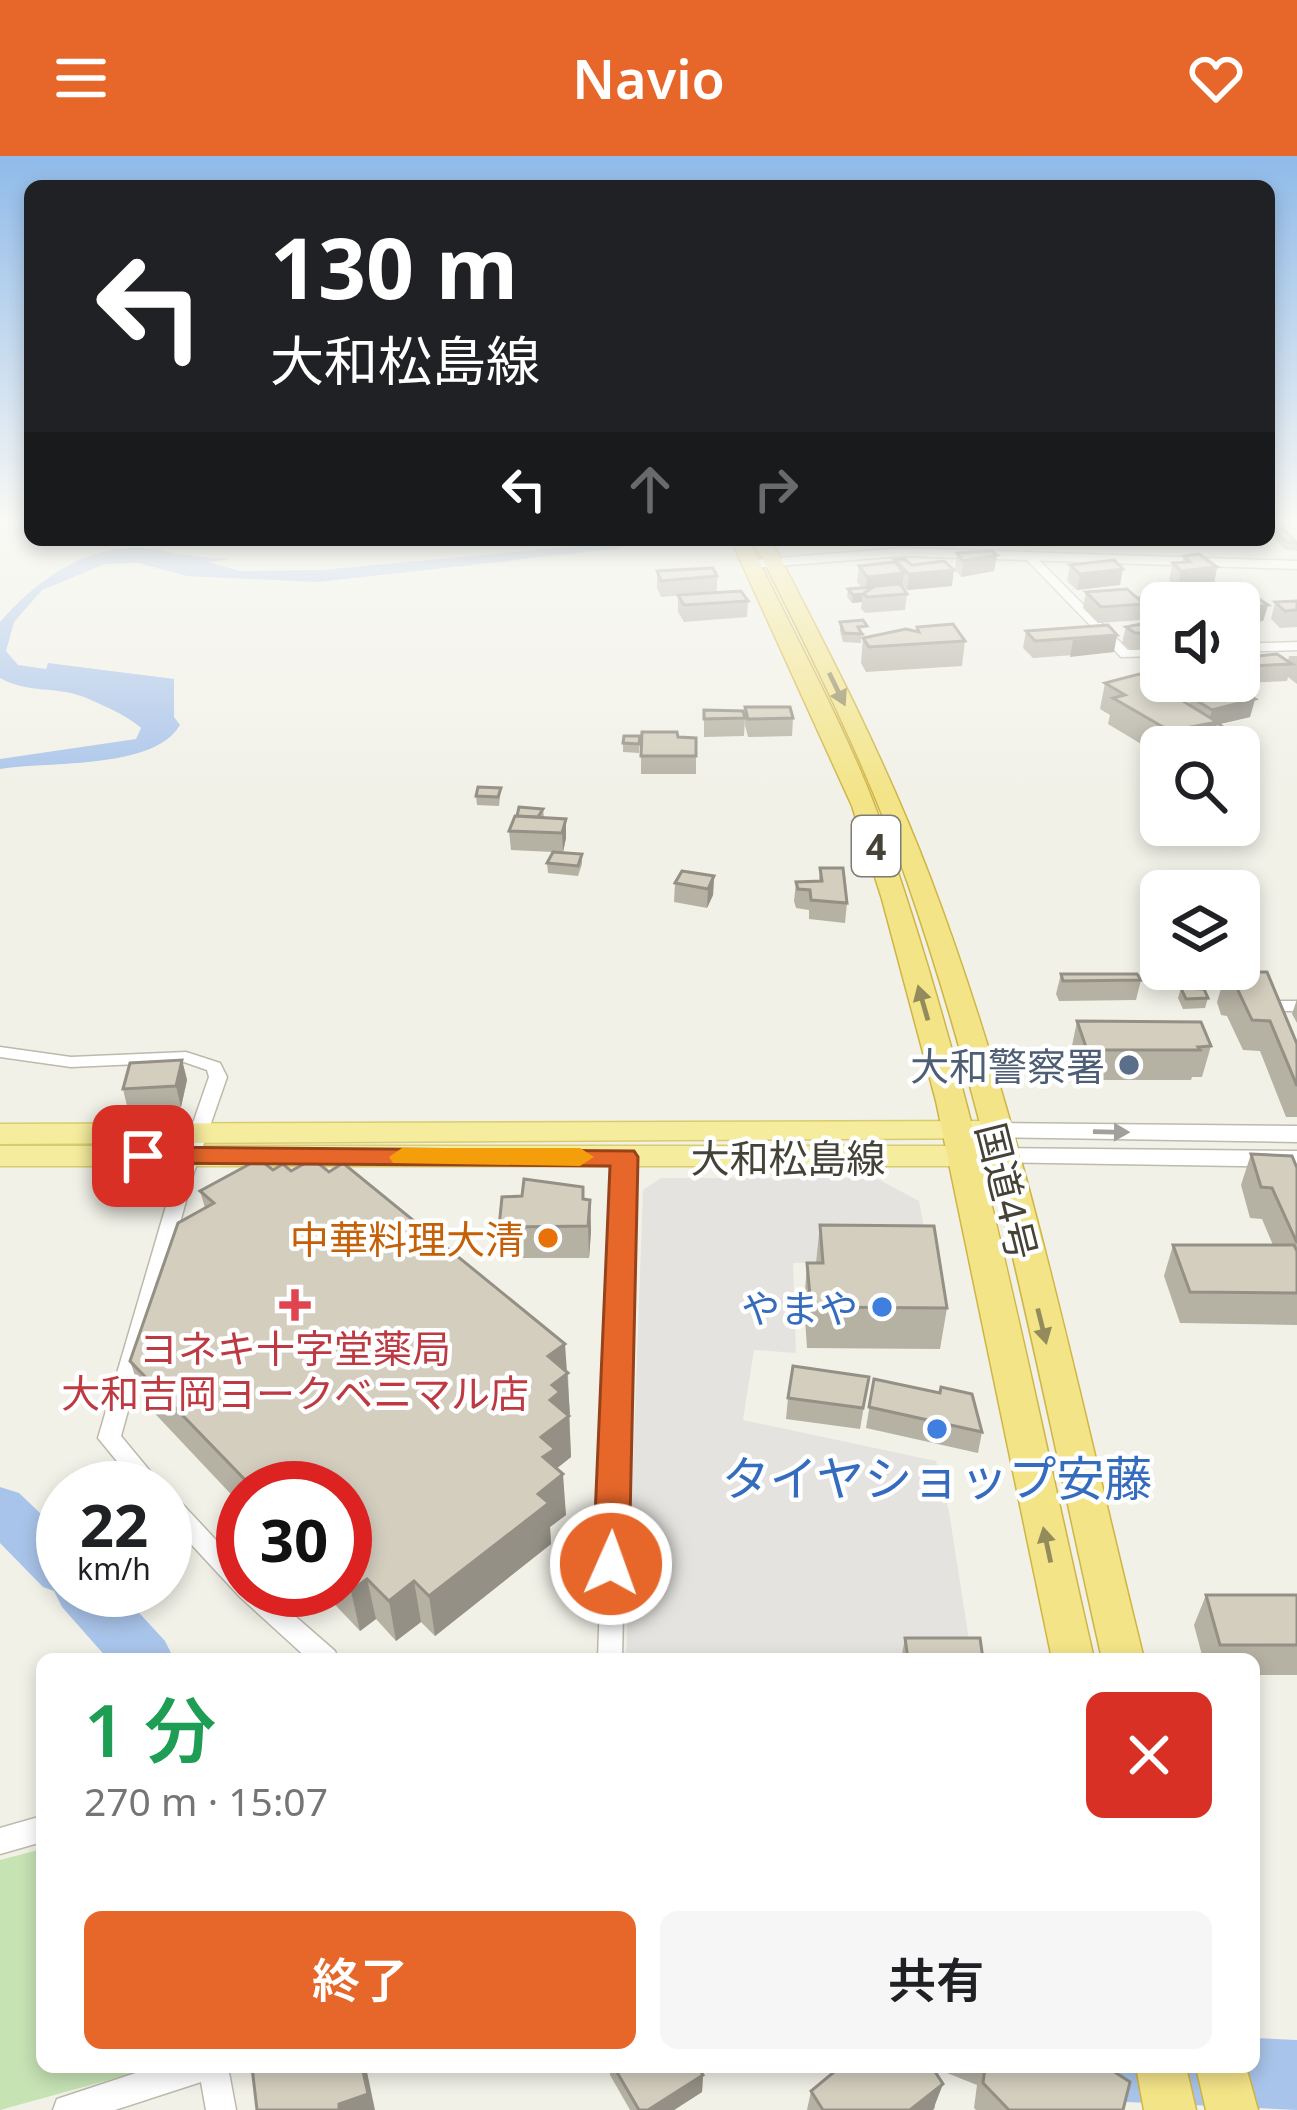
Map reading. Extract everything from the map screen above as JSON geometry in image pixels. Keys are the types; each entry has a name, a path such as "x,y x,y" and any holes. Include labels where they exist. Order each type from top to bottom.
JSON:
{"highway":[{"name":"国道4号","path":"782,612 863,806 978,1144 1121,1653"},
{"name":"国道4号","path":"789,612 889,801 936,928 1071,1653"}],"main road":[{"name":"大和松島線","path":"0,1134 624,1157 978,1144"},
{"name":"大和松島線","path":"0,1156 196,1144 978,1144"}],"street":[{"path":"1084,612 1125,654 1140,653"},
{"path":"1260,648 1297,646"},
{"path":"1281,1039 1265,1006 1297,1006"},
{"path":"0,1052 71,1062 203,1060 214,1066 218,1077 109,1438 129,1461"},
{"path":"978,1144 1297,1134"},
{"path":"978,1144 1297,1159"},
{"path":"610,1653 624,1157"},
{"path":"192,1530 216,1555"},
{"path":"277,1617 315,1653"},
{"path":"0,1841 36,1831"},
{"path":"68,2110 182,2073"},
{"path":"214,2073 221,2110"}],"green space":[{"path":"36,1851 36,2073 134,2073 0,2110 0,1860"}],"shaded area":[{"path":"661,1178 876,1178 919,1201 930,1261 793,1263 796,1353 754,1350 743,1420 936,1461 949,1512 971,1653 626,1653 643,1190"}],"water":[{"path":"10,612 23,612 14,622 6,651 18,665 46,669 48,663 174,679 174,717 180,725 167,739 125,757 0,769 0,759 136,739 141,728 84,697 0,678 0,622"}],"building":[{"path":"863,620 867,626 858,627 862,634 844,633 840,622"},
{"path":"953,624 965,641 869,647 863,638 906,629 919,632 917,627"},
{"path":"1108,625 1117,635 1035,641 1026,631"},
{"path":"1277,654 1292,664 1260,665 1260,656"},
{"path":"1139,674 1140,702 1184,702 1217,722 1161,726 1113,698 1125,695 1105,683"},
{"path":"1199,702 1243,702 1212,710"},
{"path":"745,707 790,707 793,718 748,719"},
{"path":"704,710 743,711 745,718 704,719"},
{"path":"642,732 677,732 678,737 696,738 696,756 641,756"},
{"path":"624,736 640,736 639,744 623,743"},
{"path":"478,787 501,788 498,797 476,796"},
{"path":"519,807 543,809 538,817 517,816"},
{"path":"515,816 566,819 562,833 509,831"},
{"path":"553,852 582,854 578,866 547,863"},
{"path":"820,868 843,868 847,903 811,900 810,890 798,889 796,882 822,881"},
{"path":"682,871 714,876 708,889 675,883"},
{"path":"1260,972 1267,972 1297,1044 1297,1086 1270,1021 1252,1020 1238,990 1260,990"},
{"path":"1061,974 1137,974 1140,978 1140,980 1063,981"},
{"path":"1182,990 1204,990 1208,998 1186,999"},
{"path":"1077,1021 1201,1022 1211,1046 1198,1047 1200,1050 1087,1050"},
{"path":"182,1060 176,1086 123,1089 130,1063"},
{"path":"1251,1154 1292,1156 1297,1168 1297,1243 1272,1188 1261,1187"},
{"path":"259,1159 273,1170 283,1164 291,1171 313,1159 329,1172 343,1163 565,1344 548,1356 568,1373 552,1385 560,1392 550,1400 569,1416 541,1437 555,1449 543,1457 563,1474 538,1494 549,1503 429,1596 414,1581 389,1601 372,1584 372,1461 227,1461 130,1361 178,1223 214,1203 200,1191"},
{"path":"524,1179 583,1187 583,1199 590,1200 588,1226 499,1227 502,1197 522,1196"},
{"path":"820,1225 934,1226 947,1308 811,1307 807,1263 823,1263"},
{"path":"1173,1245 1294,1245 1297,1293 1190,1292"},
{"path":"793,1366 869,1377 863,1408 788,1398"},
{"path":"874,1379 940,1393 941,1387 972,1394 982,1432 869,1407"},
{"path":"1206,1595 1297,1595 1297,1645 1220,1645"},
{"path":"905,1638 980,1638 982,1653 907,1653"},
{"path":"253,2073 363,2073 368,2094 339,2104 339,2110 257,2110"},
{"path":"617,2073 703,2075 648,2110 639,2110"},
{"path":"833,2073 936,2073 943,2084 910,2110 823,2110 811,2091"},
{"path":"984,2073 1116,2073 1130,2082 1123,2110 1009,2110 983,2083"}],"waterway":[{"path":"0,1509 36,1544"},
{"path":"107,1617 140,1653"},
{"path":"1254,2073 1297,2075"}],"slow traffic":[{"path":"402,1157 580,1157"}],"place":[{"name":"大和警察署","path":"1129,1065"},
{"name":"中華料理大清","path":"548,1238"},
{"name":"ヨネキ十字堂薬局 大和吉岡ヨークベニマル店","path":"295,1305"},
{"name":"やまや","path":"882,1307"},
{"name":"タイヤショップ安藤","path":"937,1429"}],"route":[{"path":"143,1156 624,1157 611,1564"}]}
